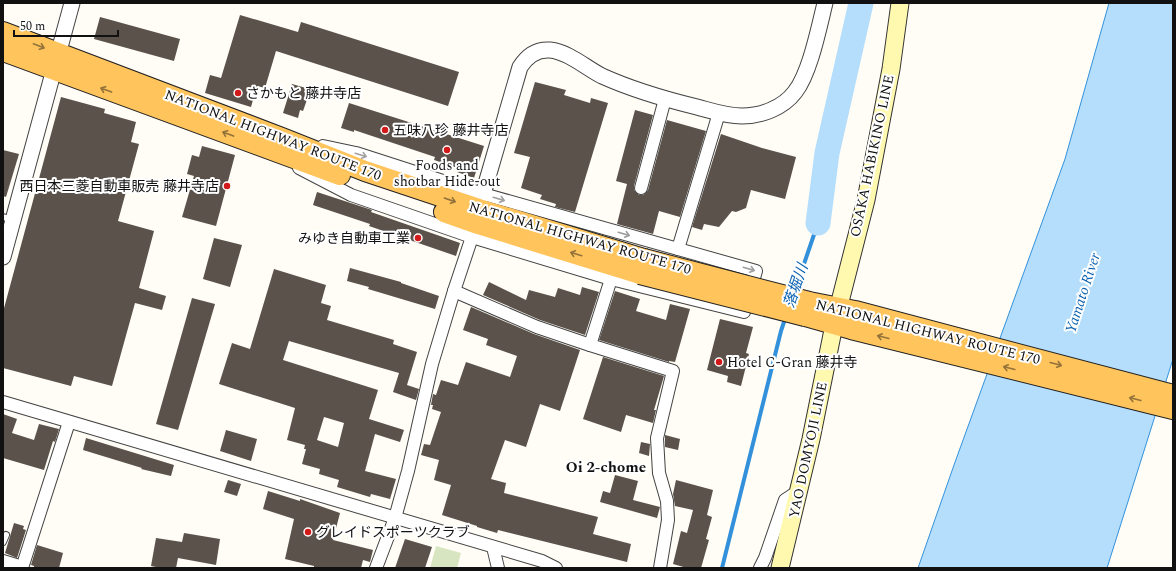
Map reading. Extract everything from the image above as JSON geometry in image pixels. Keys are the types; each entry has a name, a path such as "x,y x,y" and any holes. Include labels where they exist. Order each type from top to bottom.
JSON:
{"highway":[{"name":"NATIONAL HIGHWAY ROUTE 170","path":"3,32 56,62 247,141 478,224 807,309 1173,395"},
{"name":"NATIONAL HIGHWAY ROUTE 170","path":"3,51 56,62 282,138 365,171 642,266"},
{"name":"NATIONAL HIGHWAY ROUTE 170","path":"844,318 1173,409"}],"main road":[{"name":"OSAKA HABIKINO LINE","path":"844,318 876,149 900,3"},
{"name":"YAO DOMYOJI LINE","path":"780,568 844,318"}],"street":[{"path":"3,257 8,219 56,62 72,3"},
{"path":"483,194 520,67 526,58 538,51 550,50 562,54 600,75 626,87 665,99 719,113 742,116 762,114 780,106 795,92 805,76 825,3"},
{"path":"641,188 665,99"},
{"path":"678,249 719,113"},
{"path":"247,141 351,195 472,236 611,279 744,312 756,271 483,194 356,153 282,138"},
{"path":"376,568 395,518 408,471 432,364 472,236"},
{"path":"590,345 611,279"},
{"path":"454,291 537,328 673,371 657,438 659,473 667,501 668,520 660,568"},
{"path":"3,402 493,546 542,561 556,568"},
{"path":"3,561 19,567 69,422"},
{"path":"760,568 765,558 785,500 800,490"},
{"path":"493,546 498,568"}],"lane":[{"path":"3,542 6,535"}],"green space":[{"path":"436,546 461,553 457,568 430,568"}],"water":[{"name":"Yamato River","path":"1109,3 1173,3 1173,359 1107,568 918,568 1065,159"}],"building":[{"path":"240,15 298,32 301,22 459,72 448,106 276,51 265,88 257,86 251,107 205,93 210,75 221,78"},
{"path":"100,17 180,39 174,61 94,39"},
{"path":"535,82 566,90 564,95 590,103 591,98 608,103 575,212 555,207 556,204 540,199 542,195 521,188 530,157 514,153"},
{"path":"292,84 306,88 304,92 309,94 303,111 300,110 298,118 283,113"},
{"path":"61,97 105,109 104,113 136,122 131,142 139,144 118,221 154,231 139,288 166,296 162,310 135,303 112,386 74,376 71,386 3,368 3,312"},
{"path":"349,103 484,146 474,178 457,172 458,168 434,160 435,157 354,130 354,132 341,128"},
{"path":"635,110 653,115 634,186 634,190 639,195 643,195 648,190 667,120 706,131 680,217 659,211 653,234 617,224 627,184 616,181"},
{"path":"721,134 762,148 796,157 785,199 751,190 746,208 736,212 732,211 719,227 704,224 702,230 692,227"},
{"path":"202,146 235,155 216,226 182,217 194,176 187,174 192,155 199,157"},
{"path":"3,150 19,154 6,197 3,196"},
{"path":"317,192 372,210 371,212 460,243 456,256 369,226 370,224 313,205"},
{"path":"214,238 242,245 230,287 203,279"},
{"path":"350,268 401,282 439,296 435,309 368,289 369,287 347,281"},
{"path":"274,269 326,285 321,303 331,306 327,320 394,340 393,344 417,352 407,385 419,389 416,400 393,392 399,373 289,341 283,360 378,390 369,419 404,430 400,442 375,434 365,471 396,479 390,499 371,494 370,497 337,487 339,480 319,474 320,469 302,464 306,449 304,449 305,445 287,440 295,408 219,384 232,343 250,349","holes":["324,417 344,423 338,447 317,440"]},
{"path":"489,282 526,300 529,290 555,297 558,288 580,295 582,287 599,292 585,335 540,320 483,295"},
{"path":"615,291 640,299 636,311 666,320 670,304 690,309 675,362 669,362 599,340"},
{"path":"192,298 215,304 178,430 156,424"},
{"path":"471,307 534,334 580,350 560,411 540,404 526,447 505,440 491,479 506,483 504,493 598,517 593,534 631,544 627,562 498,530 497,533 442,515 451,485 434,480 439,460 421,455 424,444 430,445 441,412 432,409 433,405 431,405 433,394 436,395 441,380 458,385 466,362 510,377 517,356 486,345 488,339 463,330"},
{"path":"720,319 753,327 746,353 749,354 741,386 727,382 728,376 707,370"},
{"path":"603,357 664,376 654,410 656,410 653,423 626,415 621,432 583,419"},
{"path":"3,414 17,419 12,433 34,440 39,424 59,429 55,442 53,441 44,470 3,458"},
{"path":"226,430 257,439 251,461 220,451"},
{"path":"665,435 680,439 678,450 665,447"},
{"path":"86,438 174,465 171,476 141,469 142,468 83,450"},
{"path":"641,442 650,444 649,456 639,453"},
{"path":"615,475 638,481 633,500 660,507 657,518 600,502 603,491 610,493"},
{"path":"228,480 241,484 237,496 224,492"},
{"path":"676,480 713,490 707,515 712,517 706,539 709,540 701,568 687,568 673,564 681,531 687,533 693,510 675,506 673,494"},
{"path":"268,491 300,501 300,499 340,513 333,540 373,550 370,562 363,560 361,568 314,568 314,566 285,559 294,519 263,509"},
{"path":"14,523 24,526 23,529 26,530 17,558 5,553"},
{"path":"184,533 220,539 216,565 178,558 176,568 151,566 156,538 182,542"},
{"path":"405,539 432,547 425,568 395,568"},
{"path":"37,545 63,553 59,568 34,568 34,566 31,565"}],"waterway":[{"name":"落堀川","path":"818,223 827,153 861,3"},
{"name":"落堀川","path":"794,293 818,223"},
{"name":"落堀川","path":"722,568 786,316"}],"place":[{"name":"さかもと 藤井寺店","path":"238,93"},
{"name":"五味八珍 藤井寺店","path":"385,130"},
{"name":"Foods and shotbar Hide-out","path":"447,150"},
{"name":"西日本三菱自動車販売 藤井寺店","path":"227,186"},
{"name":"みゆき自動車工業","path":"418,238"},
{"name":"Hotel C-Gran 藤井寺","path":"719,362"},
{"name":"グレイドスポーツクラブ","path":"308,532"}],"district":[{"name":"Oi 2-chome","path":"606,467"}]}
